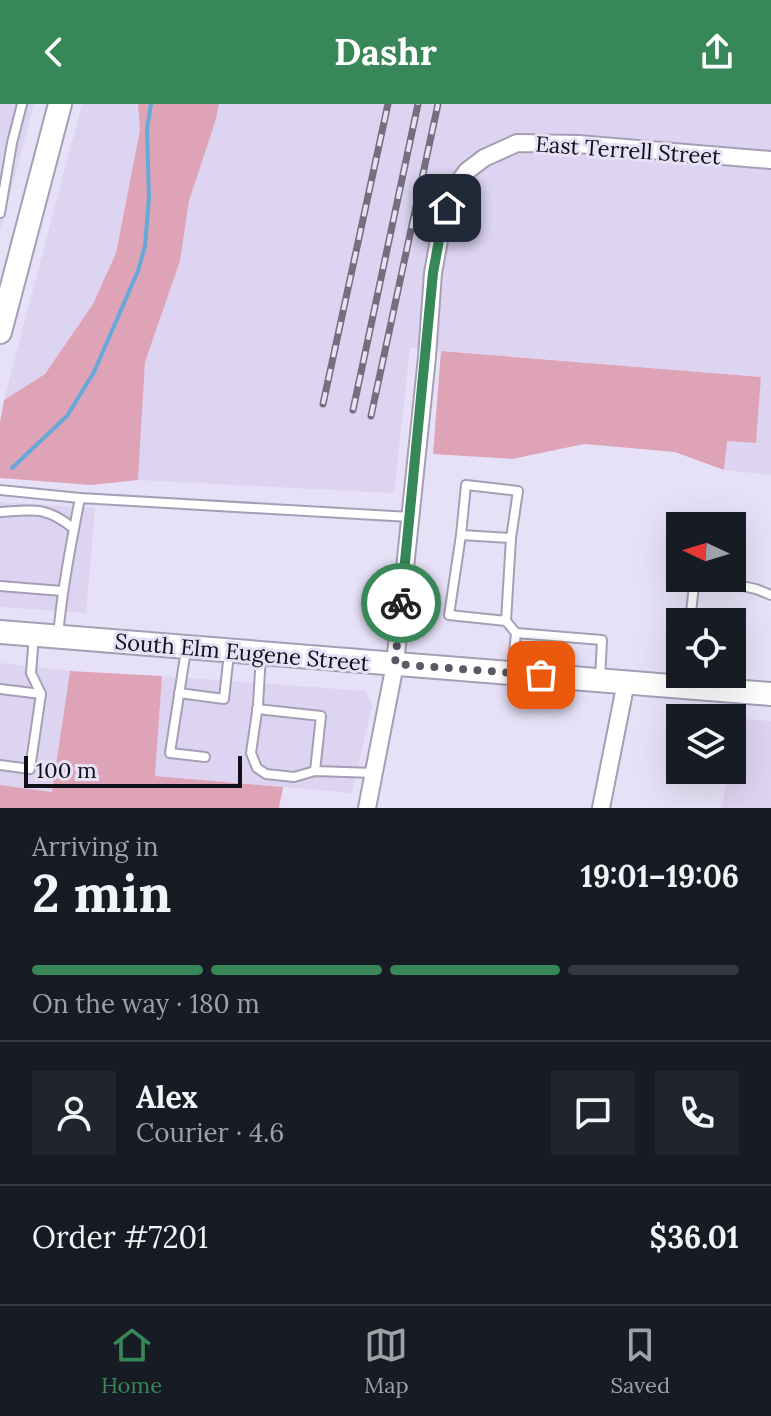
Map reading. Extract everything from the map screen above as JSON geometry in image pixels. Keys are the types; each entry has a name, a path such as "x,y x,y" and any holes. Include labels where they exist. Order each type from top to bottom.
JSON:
{"main road":[{"path":"0,332 60,104"},
{"name":"South Elm Eugene Street","path":"0,632 626,682 666,681"},
{"name":"South Elm Eugene Street","path":"734,688 771,694"}],"street":[{"name":"East Terrell Street","path":"367,808 395,664 433,273 447,208 456,186 467,171 484,158 517,143 578,144 771,160"},
{"path":"601,808 626,682"}],"lane":[{"path":"0,213 22,104"},
{"path":"506,621 449,615 466,485 518,491 511,538 506,621 516,633 512,673"},
{"path":"0,490 80,498 410,517"},
{"path":"58,637 62,591 80,498"},
{"path":"0,512 44,511 55,514 74,529"},
{"path":"461,535 511,538"},
{"path":"692,608 694,585 714,580 771,595"},
{"path":"0,586 62,591"},
{"path":"516,633 602,640 600,680"},
{"path":"0,765 30,769 41,694 31,673 34,635"},
{"path":"186,647 170,753 205,757"},
{"path":"179,693 224,699 230,651"},
{"path":"261,653 251,753 257,768 266,774 294,777 315,771 374,773"},
{"path":"0,689 41,694"},
{"path":"257,709 321,716 315,771"}],"shaded area":[{"path":"0,104 34,104 0,232"},
{"path":"82,104 138,104 140,130 116,253 93,304 45,374 4,400"},
{"path":"138,104 219,104 189,201 180,261 145,362 138,480 91,485 0,478 0,422 4,400 45,374 93,304 116,253 140,130"},
{"path":"219,104 771,104 771,475 724,470 727,441 756,443 760,377 410,348 394,493 138,480 145,362 180,261 189,201"},
{"path":"441,351 761,377 756,443 727,441 724,470 675,452 584,444 512,459 433,454"},
{"path":"0,502 95,508 86,613 0,607"},
{"path":"0,663 70,671 52,792 0,785"},
{"path":"70,671 162,676 155,776 283,787 279,808 0,808 0,785 52,792"},
{"path":"162,676 366,691 372,706 352,793 155,776"},
{"path":"746,719 771,721 771,808 721,808 727,784 746,784"}],"waterway":[{"path":"12,468 67,416 94,372 138,271 145,246 149,198 147,129 151,104"}],"railway":[{"path":"323,404 388,104"},
{"path":"353,410 418,104"},
{"path":"371,416 438,104"}],"way so far":[{"path":"401,603 395,664 541,675"}],"route":[{"path":"401,603 433,273 447,208"}]}
